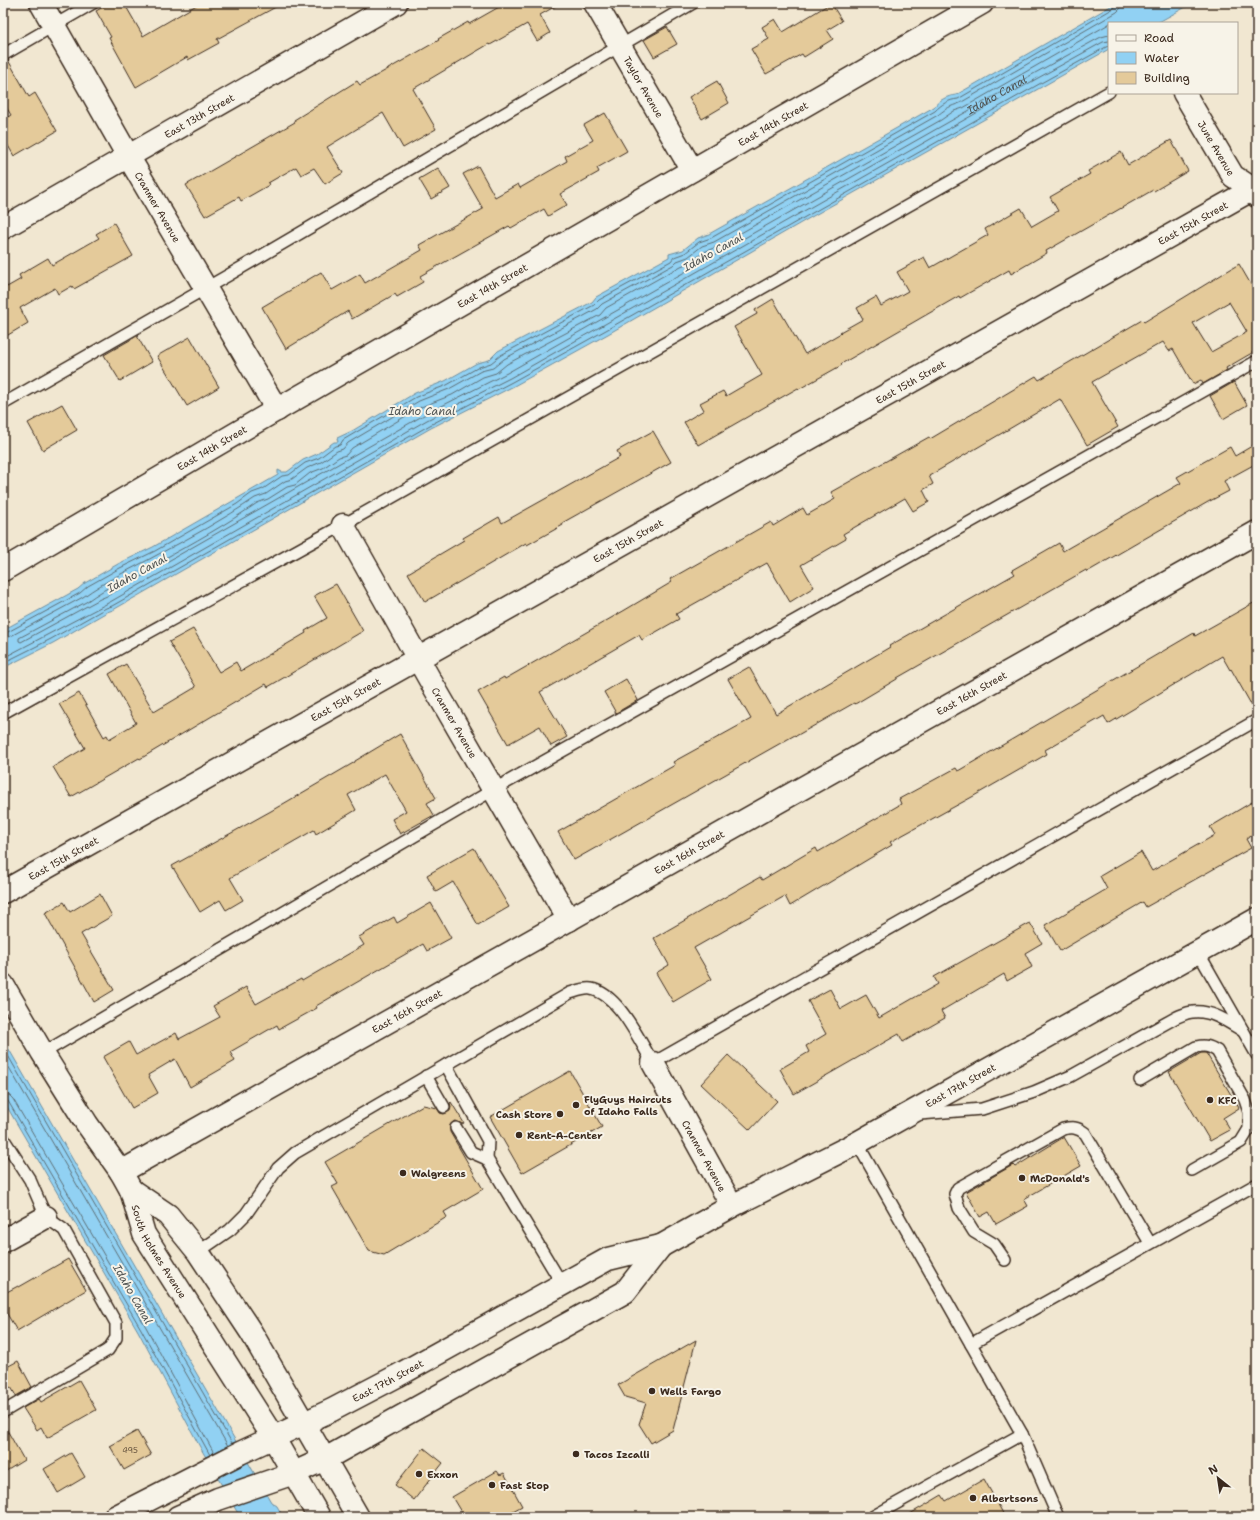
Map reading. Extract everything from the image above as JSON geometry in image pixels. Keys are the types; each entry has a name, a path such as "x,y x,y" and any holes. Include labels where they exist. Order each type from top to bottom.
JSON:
{"street":[{"name":"Cranmer Avenue","path":"40,3 128,156 278,410"},
{"name":"East 13th Street","path":"3,228 396,3"},
{"name":"Taylor Avenue","path":"595,3 692,170"},
{"name":"East 14th Street","path":"3,570 982,3"},
{"name":"June Avenue","path":"1185,94 1233,176 1255,192"},
{"name":"East 15th Street","path":"3,892 418,658 1255,192"},
{"name":"Cranmer Avenue","path":"343,525 493,790 569,920"},
{"name":"East 16th Street","path":"126,1181 569,920 1257,532"},
{"name":"East 17th Street","path":"115,1517 240,1453 398,1376 608,1259 661,1246 732,1206 857,1143 1257,918"},
{"name":"South Holmes Avenue","path":"3,985 87,1124 126,1181 144,1234 273,1437 319,1517"},
{"name":"Cranmer Avenue","path":"653,1063 732,1206"},
{"path":"126,1181 168,1216 198,1252 251,1332 358,1517"},
{"path":"3,1242 46,1217"},
{"name":"East 17th Street","path":"178,1517 201,1512 218,1499 294,1473 325,1458 625,1292 661,1246"}],"lane":[{"path":"3,55 93,3"},
{"path":"3,404 207,288 693,3"},
{"path":"3,713 343,525 1108,93"},
{"path":"43,1053 493,790 1257,361"},
{"path":"198,1252 230,1230 246,1214 278,1168 295,1153 570,993 581,989 591,989 601,992 614,1002 653,1063 1257,720"},
{"path":"1198,952 1257,1055"},
{"path":"909,1114 982,1109 1034,1092 1071,1076 1177,1016 1193,1012 1211,1013 1243,1031"},
{"path":"1140,1080 1196,1047 1211,1047 1217,1051 1245,1100 1249,1112 1249,1129 1241,1142 1192,1170"},
{"path":"446,1065 488,1141 488,1160 562,1284"},
{"path":"426,1076 444,1106"},
{"path":"1005,1260 994,1244 974,1232 960,1208 955,1194 958,1188 1063,1129 1071,1127 1079,1128 1085,1133 1150,1244"},
{"path":"456,1128 471,1152 488,1160"},
{"path":"3,1138 30,1180 46,1217 64,1230 116,1323 116,1338 108,1350 3,1412"},
{"path":"857,1143 1022,1434 1058,1517"},
{"path":"971,1344 1257,1184"},
{"path":"872,1517 1022,1434"}],"water":[{"name":"Idaho Canal","path":"1116,3 1193,3 1159,22 1108,22 1108,50 813,216 608,334 514,386 431,428 113,610 53,643 3,668 3,630 78,589 85,583 118,564 153,547 278,475 278,470 287,472 303,460 317,454 334,442 338,442 337,438 352,431 415,393 445,381 477,363 489,360 498,351 592,302 596,297 669,257 669,254 683,250 698,238 709,234 934,107 938,102 949,96 956,95"},
{"name":"Idaho Canal","path":"3,1039 271,1502 277,1506 283,1517 240,1517 200,1447 138,1331 3,1100"}],"building":[{"path":"110,3 124,3 143,36 200,3 283,3 217,39 219,43 188,60 187,57 136,87 96,11"},
{"path":"506,3 561,3 540,15 550,33 537,41 527,24 490,45 489,44 413,89 436,129 403,148 383,113 327,147 343,173 325,184 314,168 301,175 296,167 241,201 239,197 205,216 186,185 295,122 294,120 357,81 360,85 468,22 469,24"},
{"path":"831,3 842,21 827,30 833,39 804,57 802,54 766,74 751,49 769,39 762,27 775,19 783,32"},
{"path":"667,27 677,44 654,57 644,40"},
{"path":"8,60 29,97 35,93 57,131 14,156 3,137 3,120 11,115 3,102 3,62"},
{"path":"717,81 729,103 702,119 689,97"},
{"path":"605,113 627,151 597,168 599,172 560,194 567,205 548,216 544,209 511,228 509,226 420,276 423,282 397,297 395,294 352,319 348,311 286,349 262,307 321,272 332,290 360,274 365,283 422,250 419,245 483,209 463,174 478,166 495,197 518,184 520,188 567,161 565,156 593,140 584,125"},
{"path":"1171,140 1188,171 1046,251 1047,253 1011,274 1009,270 960,298 959,296 841,364 842,365 799,389 798,388 698,445 684,422 704,410 700,403 723,391 726,396 762,375 734,327 757,314 755,310 773,299 805,354 863,319 857,308 876,297 881,306 908,291 897,272 924,257 930,268 988,235 985,229 1021,208 1032,226 1058,211 1050,197 1090,174 1088,171 1121,152 1128,165"},
{"path":"438,168 450,188 431,199 419,179"},
{"path":"114,223 133,256 74,289 72,286 58,294 55,288 20,308 28,323 3,338 3,279 7,287 21,279 19,275 48,258 52,265 99,238 96,234"},
{"path":"1239,264 1257,295 1257,350 1226,368 1227,370 1203,384 1201,380 1193,384 1173,349 1169,351 1163,342 1092,382 1118,427 1087,445 1060,399 929,476 933,484 923,490 929,502 913,511 905,498 843,534 846,539 801,565 814,587 790,602 767,563 676,614 679,619 642,640 639,635 540,692 567,737 551,746 540,726 508,744 478,692 504,677 505,679 625,610 672,582 670,579 771,522 773,526 803,508 807,515 835,499 831,492 929,437 930,439 1036,376 1039,380 1142,320 1144,322","holes":["1229,302 1247,332 1211,352 1193,323"]},
{"path":"137,336 152,362 120,381 104,355"},
{"path":"190,337 219,387 187,406 157,356"},
{"path":"1234,382 1247,405 1223,419 1210,396"},
{"path":"62,404 77,430 43,450 28,423"},
{"path":"653,431 671,462 562,523 563,525 527,545 526,543 425,602 408,573 464,540 463,538 499,517 502,523 620,457 617,451"},
{"path":"1257,443 1257,463 1224,481 1229,491 1087,572 1086,570 897,678 855,704 854,703 796,736 795,735 574,860 558,832 675,765 673,762 751,719 728,679 749,667 776,714 890,647 889,646 1015,574 1012,570 1059,543 1063,551 1181,483 1177,477 1230,447 1235,456"},
{"path":"336,584 363,631 268,687 266,684 140,759 139,758 71,797 53,767 85,748 59,704 79,693 104,737 107,735 109,739 136,723 109,674 126,664 154,712 196,687 169,642 193,629 219,672 236,662 241,671 306,633 305,631 327,618 314,596"},
{"path":"1257,601 1257,713 1222,656 1108,724 1104,716 1045,750 1047,754 890,842 892,845 790,906 785,896 694,948 712,979 673,1002 656,973 669,965 654,938 760,877 762,880 816,848 818,852 901,804 899,799 956,768 958,771 1194,633 1195,636"},
{"path":"626,679 638,700 616,713 604,692"},
{"path":"400,734 436,798 427,803 434,815 400,834 392,819 406,811 385,774 348,795 356,810 316,834 314,830 230,878 243,900 226,910 220,900 200,912 172,866 271,811"},
{"path":"1252,802 1257,811 1257,833 1246,839 1251,848 1146,907 1143,902 1060,951 1045,925 1107,889 1100,876 1141,852 1152,871 1215,835 1210,827"},
{"path":"474,848 509,907 478,925 453,882 436,892 427,875"},
{"path":"100,894 112,916 81,934 114,990 94,1002 45,913 64,902 70,912"},
{"path":"431,903 451,938 427,951 423,944 316,1006 317,1008 279,1029 277,1025 230,1052 235,1061 190,1087 175,1059 148,1075 158,1093 132,1108 103,1057 129,1042 136,1055 176,1033 179,1039 220,1017 213,1006 246,987 256,1004 301,979 302,981 364,945 359,937 394,917 397,923"},
{"path":"1030,923 1042,943 1025,953 1032,967 1007,981 1004,974 941,1011 945,1018 903,1042 899,1034 794,1094 780,1069 809,1052 806,1046 826,1034 808,1001 830,989 841,1009 866,995 879,1018 938,984 934,977"},
{"name":"KFC","path":"1201,1053 1206,1053 1239,1108 1223,1118 1230,1130 1210,1141 1169,1072"},
{"path":"728,1055 777,1101 750,1130 701,1084"},
{"path":"570,1071 602,1127 522,1173 490,1117"},
{"name":"Walgreens","path":"451,1102 464,1123 462,1124 456,1121 453,1122 450,1125 450,1132 483,1189 444,1212 447,1217 384,1255 369,1251 332,1187 338,1184 325,1162 423,1105 437,1108 440,1113 444,1114 450,1111"},
{"name":"McDonald's","path":"1064,1137 1081,1166 1024,1199 1028,1206 996,1224 989,1212 980,1217 966,1192 1013,1165 1015,1167"},
{"path":"68,1259 86,1290 17,1331 3,1307 3,1294 18,1286 19,1287"},
{"name":"Wells Fargo","path":"696,1340 673,1430 651,1443 639,1424 646,1403 625,1397 618,1385"},
{"path":"18,1361 32,1387 16,1396 11,1387 3,1392 3,1369"},
{"path":"79,1380 96,1410 47,1438 41,1427 37,1430 23,1408 39,1399 41,1402"},
{"path":"3,1423 24,1460 3,1473"},
{"path":"137,1431 151,1455 124,1470 110,1446"},
{"name":"Exxon","path":"424,1448 443,1463 414,1500 395,1485"},
{"path":"71,1453 85,1477 58,1493 44,1469"},
{"name":"Fast Stop","path":"497,1471 500,1475 504,1473 522,1506 502,1517 464,1517 452,1497"},
{"name":"Albertsons","path":"984,1479 1005,1517 905,1517 942,1495 946,1501"}],"place":[{"name":"KFC","path":"1210,1100"},
{"name":"FlyGuys Haircuts of Idaho Falls","path":"576,1105"},
{"name":"Cash Store","path":"560,1114"},
{"name":"Rent-A-Center","path":"519,1135"},
{"name":"Walgreens","path":"403,1173"},
{"name":"McDonald's","path":"1022,1178"},
{"name":"Wells Fargo","path":"652,1391"},
{"name":"Tacos Izcalli","path":"576,1454"},
{"name":"Exxon","path":"419,1474"},
{"name":"Fast Stop","path":"492,1485"},
{"name":"Albertsons","path":"973,1498"}]}
